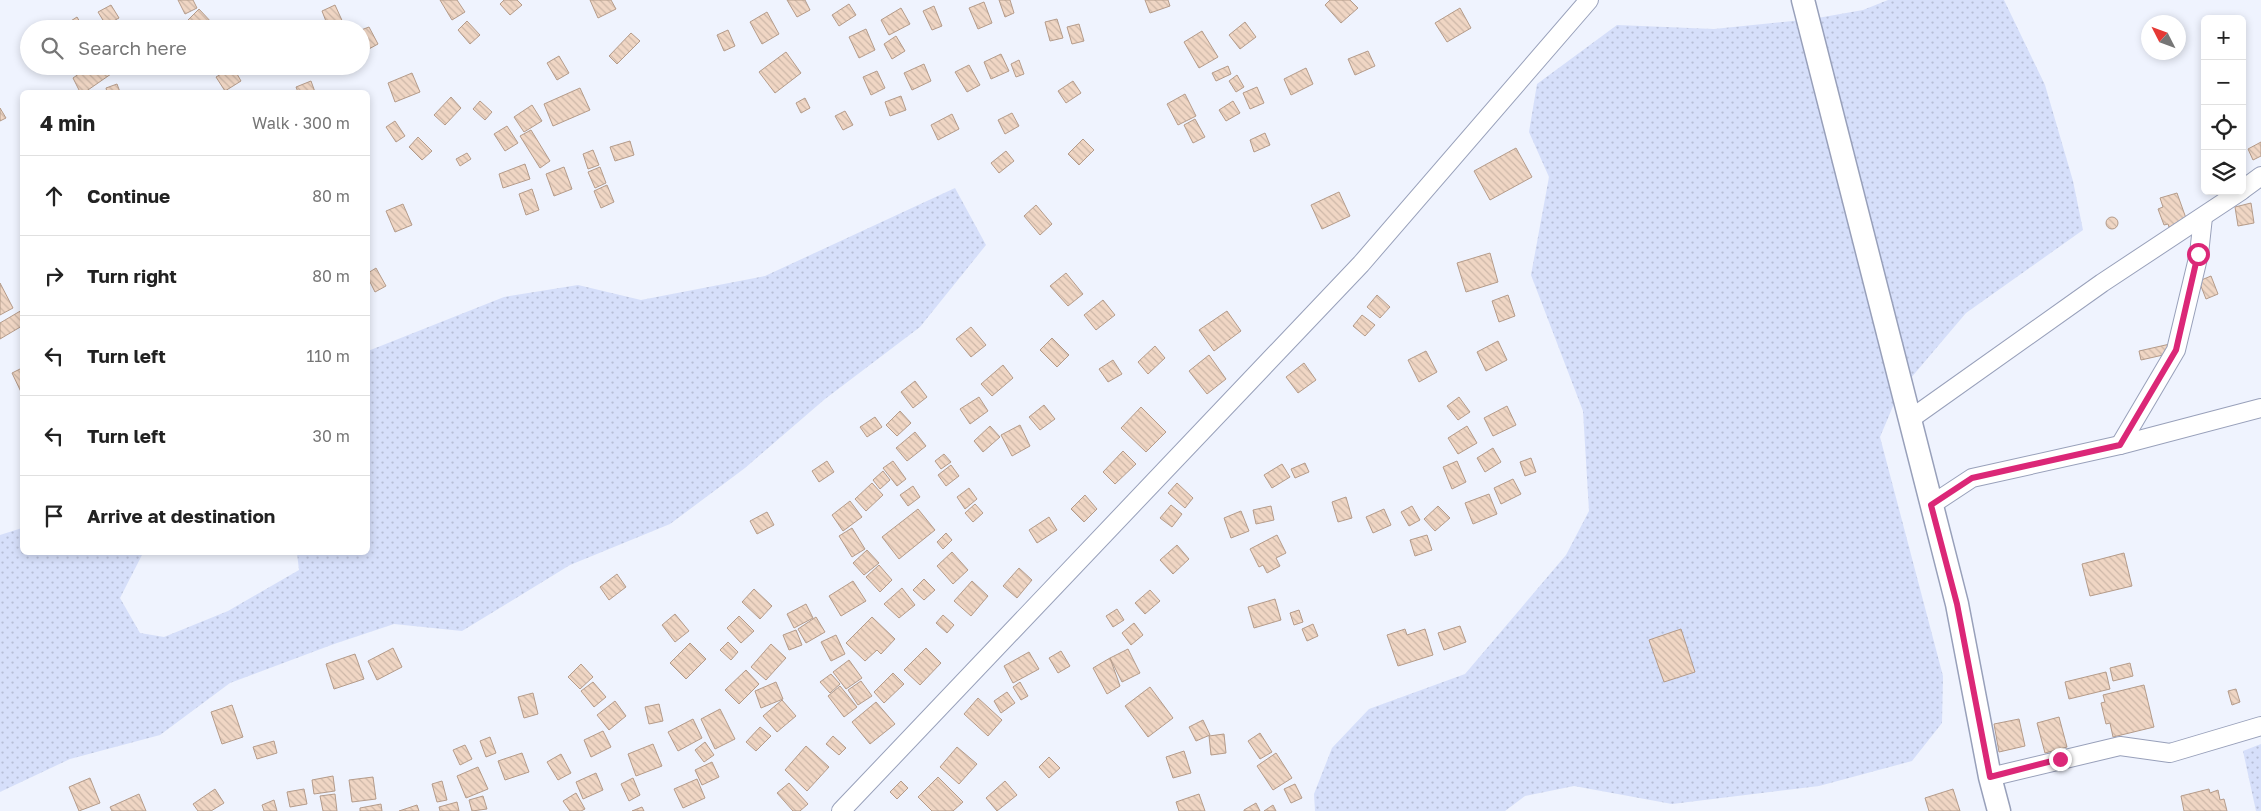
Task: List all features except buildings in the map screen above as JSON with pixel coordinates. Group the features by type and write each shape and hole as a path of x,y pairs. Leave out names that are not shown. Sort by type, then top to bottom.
{"main road":[{"path":"1803,0 1957,604 1990,777 1999,811"}],"street":[{"path":"840,811 1361,264 1589,0"},
{"path":"2246,187 2261,176"},
{"path":"1910,420 2102,283 2235,195"},
{"path":"2120,445 2176,350 2198,254 2203,216"},
{"path":"1931,505 1972,478 2120,445 2261,408"},
{"path":"1990,777 2120,746 2170,753 2261,726"}],"shaded area":[{"path":"1888,0 2004,0 2045,85 2073,181 2083,230 1966,313 1899,392 1880,437 1943,676 1942,723 1912,761 1819,786 1672,804 1574,786 1525,796 1505,811 1315,811 1314,794 1332,748 1369,709 1465,674 1566,555 1589,511 1583,411 1531,275 1549,177 1529,132 1537,84 1617,25 1714,29 1812,19 1863,10"},
{"path":"955,188 986,245 920,327 825,399 745,468 670,524 570,565 462,631 394,624 334,644 230,683 160,735 70,759 0,792 0,535 20,529 20,555 142,555 120,598 140,633 164,637 228,611 299,570 297,555 370,555 370,350 504,297 578,285 641,300 765,276"},
{"path":"2261,744 2261,811 2256,811 2243,751"}],"route":[{"path":"2060,759 1990,777 1957,604 1931,505 1972,478 2120,445 2176,350 2198,254"}]}
